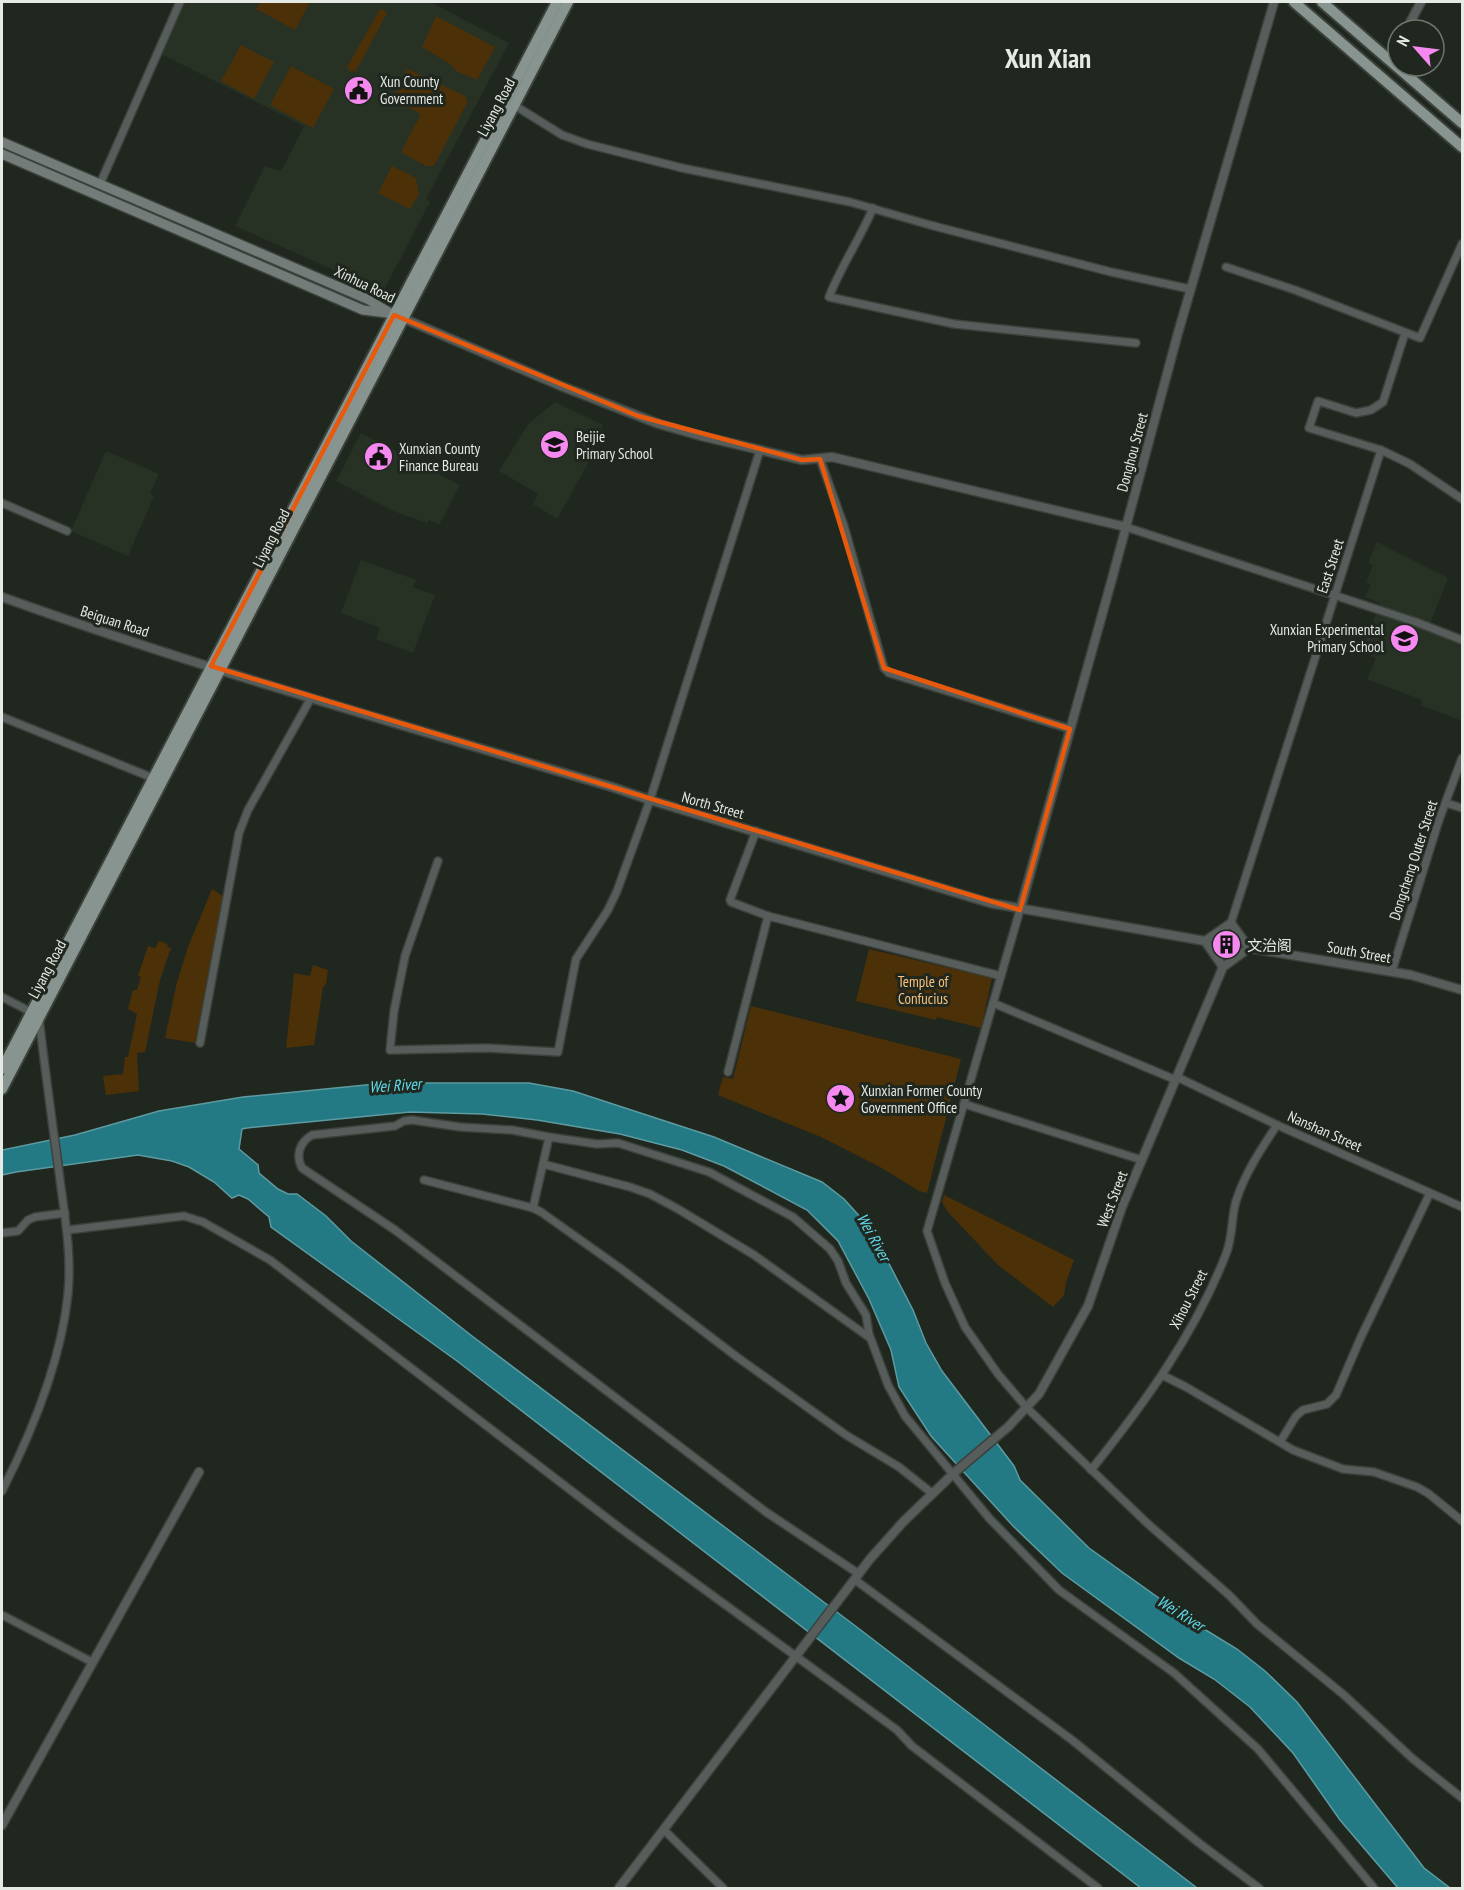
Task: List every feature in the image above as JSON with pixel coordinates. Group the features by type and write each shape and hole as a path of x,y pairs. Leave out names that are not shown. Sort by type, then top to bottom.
{"main road":[{"name":"Liyang Road","path":"2,1069 35,1015 398,316 557,2"},
{"name":"Liyang Road","path":"398,316 568,2"},
{"path":"1294,2 1462,147"},
{"path":"1322,2 1386,57"},
{"path":"1411,78 1462,123"},
{"name":"Xinhua Road","path":"2,142 368,299 398,316"},
{"name":"Xinhua Road","path":"2,154 363,309 398,316"},
{"name":"Liyang Road","path":"2,1089 35,1015 153,778 216,667"}],"street":[{"path":"100,184 180,2"},
{"name":"Donghou Street","path":"1020,910 1190,289 1274,2"},
{"path":"1412,18 1421,2"},
{"path":"514,105 572,139 682,168 873,208 1120,274 1190,289"},
{"path":"873,208 861,236 836,278 829,297 954,324 1136,343"},
{"path":"1226,267 1295,290 1420,338 1462,244"},
{"path":"398,316 561,386 638,416 701,436 802,460 832,457 1126,527 1416,622 1462,640"},
{"path":"1405,333 1383,402 1371,410 1356,413 1318,401 1309,428 1381,450 1410,464 1462,499"},
{"path":"438,861 405,956 394,1011 390,1050 486,1048 558,1052 576,959 608,910 617,891 650,800 760,450"},
{"name":"East Street","path":"1231,923 1381,450"},
{"path":"820,459 844,526 884,668 889,673 1070,729"},
{"path":"2,503 67,531"},
{"name":"Beiguan Road","path":"2,597 216,667"},
{"name":"North Street","path":"216,667 311,698 612,787 959,894 1020,910 1205,941"},
{"path":"200,1042 239,833 248,810 311,698"},
{"path":"2,717 153,778"},
{"name":"Dongcheng Outer Street","path":"1392,972 1462,758"},
{"path":"1446,803 1462,808"},
{"path":"756,831 730,900 736,905 768,916 1001,976"},
{"path":"1020,910 927,1231 929,1241 965,1327 998,1374 1027,1408 1091,1470 1229,1595 1257,1624 1344,1695 1413,1759 1462,1798"},
{"path":"728,1072 768,916"},
{"path":"1231,923 1249,948 1223,967 1205,941 1231,923"},
{"name":"South Street","path":"1249,948 1392,972 1462,990"},
{"name":"West Street","path":"619,1888 847,1590 903,1522 954,1473 1006,1428 1039,1394 1088,1306 1122,1207 1223,967"},
{"path":"2,997 35,1015 68,1230 68,1294 62,1331 43,1400 2,1491"},
{"name":"Nanshan Street","path":"993,1003 1177,1078 1462,1207"},
{"path":"964,1104 1142,1160"},
{"path":"1259,1888 1199,1843 1072,1740 858,1578 766,1512 395,1230 302,1167 299,1162 299,1150 305,1139 312,1135 395,1126 404,1121 512,1130 597,1144 618,1143 709,1172 793,1217 830,1249 838,1261 846,1283 866,1315 870,1338 888,1385 905,1416 989,1518 1059,1590 1174,1673 1258,1749 1374,1888"},
{"name":"Xihou Street","path":"1091,1470 1162,1375 1200,1309 1226,1254 1236,1202 1244,1181 1252,1163 1277,1125"},
{"path":"533,1208 549,1137"},
{"path":"543,1164 650,1194 754,1255 870,1338"},
{"path":"424,1180 533,1208 620,1268 837,1428 899,1467 933,1494"},
{"path":"1280,1442 1289,1426 1304,1410 1328,1404 1336,1395 1361,1336 1431,1193"},
{"path":"2,1233 18,1231 35,1216 65,1213"},
{"path":"68,1230 184,1216 203,1222 260,1254 620,1528 897,1730 912,1746 1098,1888"},
{"path":"1162,1375 1304,1455 1343,1469 1374,1472 1417,1487 1430,1494 1462,1521"},
{"path":"2,1824 199,1472"},
{"path":"2,1615 92,1662"},
{"path":"664,1830 723,1888"}],"highlighted area":[{"path":"394,315 638,416 802,460 820,459 884,668 1070,729 1020,910 211,666"}],"shaded area":[{"name":"Xun County Government","path":"183,2 430,2 509,43 426,199 430,202 385,288 365,284 235,226 265,166 281,171 304,126 161,54"},
{"name":"Beijie Primary School","path":"555,402 603,425 587,465 557,519 533,504 538,494 499,471 528,424"},
{"name":"Xunxian County Finance Bureau","path":"361,433 460,485 439,525 429,520 427,523 393,511 336,481"},
{"path":"106,451 159,474 150,494 154,496 128,556 71,531"},
{"name":"Xunxian Experimental Primary School","path":"1377,542 1448,578 1427,631 1462,644 1462,721 1421,705 1422,700 1367,679 1376,658 1361,652 1380,603 1365,597 1371,585 1366,582 1373,566 1368,563"},
{"path":"361,560 416,580 413,587 435,595 413,653 376,639 380,628 341,613"}],"green space":[{"path":"260,2 310,2 295,30 256,9"},
{"path":"380,9 386,11 386,15 356,71 350,72 347,67"},
{"path":"436,16 495,47 477,80 456,71 450,64 422,47"},
{"path":"241,45 274,62 254,99 221,81"},
{"path":"291,66 334,89 313,128 270,105"},
{"path":"408,69 465,96 468,101 434,166 426,166 403,153 403,148 421,114 400,102 396,95 402,77"},
{"path":"392,166 416,178 419,194 410,209 378,193"},
{"path":"212,889 223,896 195,1043 165,1038 177,982 188,947"},
{"path":"159,941 168,944 167,947 171,948 160,980 145,1052 137,1053 139,1091 106,1095 103,1076 123,1074 125,1057 128,1057 137,1014 128,1009 133,990 137,990 141,977 138,976 148,946 155,948"},
{"name":"Temple of Confucius","path":"869,949 992,978 981,1028 856,1001"},
{"path":"313,965 328,970 314,1045 286,1048 294,973 310,976"},
{"name":"Xunxian Former County Government Office","path":"751,1006 961,1059 927,1193 919,1191 880,1167 821,1137 718,1095 723,1077 733,1079"},
{"path":"944,1195 1074,1260 1064,1295 1053,1307 998,1265 947,1211 942,1202"}],"water":[{"name":"Wei River","path":"386,1083 529,1083 573,1091 714,1137 822,1182 844,1199 871,1229 942,1371 1014,1466 1020,1480 1089,1548 1191,1621 1237,1649 1265,1671 1297,1702 1424,1868 1450,1888 1398,1888 1340,1820 1293,1753 1250,1707 1214,1679 1179,1658 1062,1573 1013,1526 931,1436 899,1387 891,1350 869,1299 838,1241 807,1210 724,1166 682,1150 620,1134 537,1120 482,1114 410,1112 247,1128 242,1129 239,1149 258,1165 259,1173 278,1189 288,1194 297,1194 326,1216 351,1241 472,1336 1197,1888 1141,1888 457,1361 271,1227 269,1217 248,1199 239,1195 232,1198 214,1182 189,1167 172,1161 138,1155 2,1175 2,1150 75,1135 159,1111 243,1097"}],"place":[{"name":"Xun County Government","path":"359,90"},
{"name":"Beijie Primary School","path":"555,445"},
{"name":"Xunxian County Finance Bureau","path":"378,457"},
{"name":"Xunxian Experimental Primary School","path":"1405,638"},
{"name":"文治阁","path":"1226,945"},
{"name":"Xunxian Former County Government Office","path":"840,1099"}],"district":[{"name":"Xun Xian","path":"1048,58"}]}
